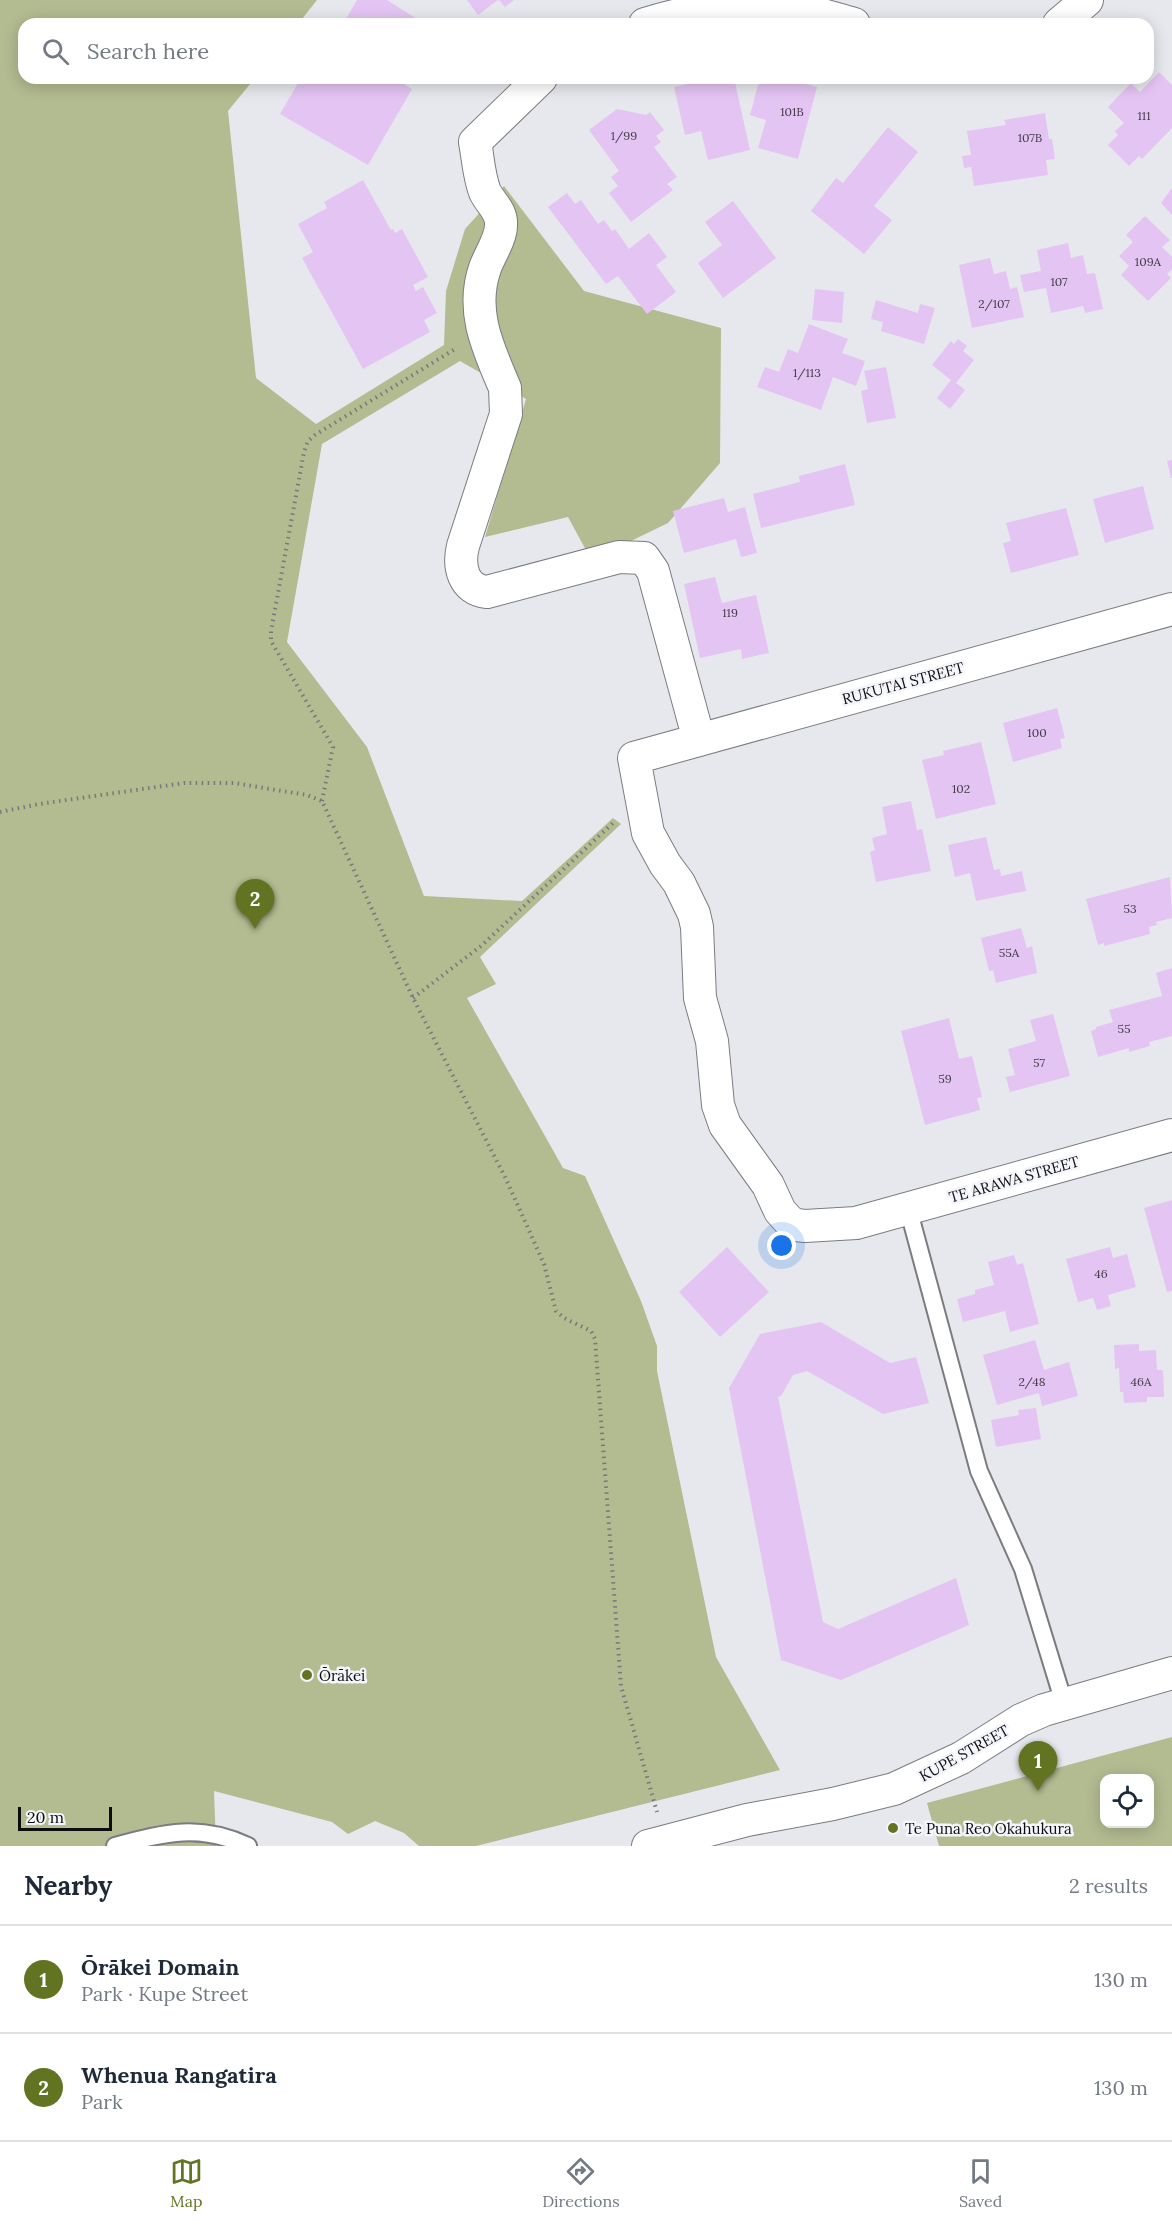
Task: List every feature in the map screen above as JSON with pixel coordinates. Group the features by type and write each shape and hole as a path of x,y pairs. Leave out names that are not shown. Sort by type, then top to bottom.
{"street":[{"path":"1066,18 1087,0"},
{"path":"668,18 692,12 745,5 789,8 830,18"},
{"path":"535,84 475,142 482,181 486,194 498,211 501,228 484,270 479,290 479,315 483,334 505,388 507,399 506,414 463,546 460,566 463,576 474,588 487,592 619,557 644,558 653,571 699,740"},
{"name":"RUKUTAI STREET","path":"634,759 1172,609"},
{"name":"TE ARAWA STREET","path":"634,759 648,833 665,864 679,883 694,914 699,946 700,998 712,1041 718,1105 725,1125 768,1185 780,1211 796,1226 856,1223 1172,1135"},
{"name":"KUPE STREET","path":"657,1844 747,1820 833,1804 894,1789 961,1758 1021,1720 1064,1703 1172,1673"}],"lane":[{"path":"908,1208 979,1471 1023,1569 1064,1703"},
{"path":"115,1846 163,1833 184,1831 222,1836 248,1846"}],"path":[{"path":"457,342 457,348 308,441 304,452 271,631 271,642 333,747 322,801 413,998 506,1179 544,1264 556,1311 559,1316 591,1331 594,1339 621,1686 657,1844"},
{"path":"0,812 39,804 184,783 234,783 307,795 322,801"},
{"path":"413,998 481,946 615,822"}],"green space":[{"path":"0,0 317,0 303,18 18,18 18,84 250,84 228,111 256,378 316,424 444,345 446,291 465,229 504,186 584,291 721,328 720,463 668,523 631,541 587,552 568,517 485,537 526,399 460,361 322,444 287,642 367,747 424,896 522,901 613,818 621,824 480,957 496,984 467,998 563,1168 585,1176 641,1301 657,1346 657,1371 716,1657 780,1770 476,1846 419,1846 404,1833 375,1821 348,1834 332,1822 214,1791 216,1846 0,1846"},
{"path":"1172,1737 1172,1846 939,1846 927,1803"}],"building":[{"path":"357,0 387,0 416,18 346,18"},
{"path":"467,0 498,0 478,15"},
{"path":"499,0 514,0 505,7"},
{"path":"1159,72 1172,85 1172,128 1142,159 1139,156 1129,166 1108,145 1118,135 1115,131 1124,123 1108,107 1130,84 1140,92 1148,84 1154,84 1154,77"},
{"path":"298,84 404,84 412,89 368,165 280,114"},
{"path":"687,84 735,84 750,150 708,160 701,131 685,135 674,87"},
{"path":"758,84 806,84 817,87 798,159 758,148 766,120 750,115"},
{"path":"617,109 646,115 650,112 664,130 656,136 661,142 654,147 677,177 667,184 673,190 631,222 609,193 618,186 611,177 619,171 589,130"},
{"path":"1045,113 1055,159 1046,160 1048,175 974,186 971,167 964,168 962,156 971,155 967,131 1006,125 1004,120"},
{"path":"888,127 918,152 874,206 892,220 864,254 811,211 836,178 843,183"},
{"path":"363,180 391,230 393,229 395,233 402,229 428,277 413,285 416,291 423,287 437,313 424,320 430,332 363,369 302,258 313,252 298,224 327,208 324,202"},
{"path":"1172,188 1172,215 1161,203"},
{"path":"567,193 575,204 581,200 598,224 604,220 612,231 615,229 629,249 649,233 667,257 656,265 676,292 647,314 618,276 606,284 548,207"},
{"path":"733,201 776,258 723,298 698,263 722,245 705,222"},
{"path":"1145,216 1170,240 1162,247 1172,257 1172,269 1167,274 1171,278 1148,301 1121,275 1129,266 1119,256 1133,242 1126,235"},
{"path":"1068,243 1071,258 1083,255 1087,274 1095,273 1103,309 1085,313 1083,306 1051,313 1046,288 1024,292 1020,275 1041,271 1037,250"},
{"path":"990,258 994,274 1006,271 1010,289 1017,287 1024,317 972,328 959,265"},
{"path":"815,289 844,292 842,323 812,320"},
{"path":"876,300 918,313 920,304 935,308 924,344 881,331 883,322 871,319"},
{"path":"809,324 848,339 842,353 865,361 856,386 833,377 821,410 757,387 765,367 779,372 788,349 798,353"},
{"path":"958,339 967,346 963,351 974,360 956,383 965,390 950,409 937,398 951,380 932,365 951,341 954,344"},
{"path":"886,367 896,418 867,423 861,391 868,389 864,371"},
{"path":"1172,460 1172,478 1171,478 1167,461"},
{"path":"845,464 855,505 761,528 753,494 800,482 799,476"},
{"path":"1143,486 1154,529 1105,543 1093,499"},
{"path":"724,498 728,512 745,507 757,553 741,557 736,539 684,553 673,511"},
{"path":"1066,508 1079,555 1011,573 1003,543 1011,541 1006,523"},
{"path":"715,577 722,603 756,595 769,653 742,659 741,649 700,658 684,584"},
{"path":"1057,708 1065,738 1060,739 1062,748 1013,762 1003,723"},
{"path":"981,742 996,804 936,819 922,760 944,755 943,751"},
{"path":"911,801 917,830 922,829 931,871 876,882 870,852 875,850 872,838 887,834 882,807"},
{"path":"986,837 994,870 1000,869 1001,876 1022,871 1026,891 976,901 970,873 955,877 948,845"},
{"path":"1170,877 1172,918 1156,922 1157,925 1149,927 1150,934 1104,946 1104,943 1098,945 1086,899"},
{"path":"1021,928 1027,948 1032,946 1037,973 996,983 993,970 989,971 981,938"},
{"path":"1172,968 1172,1036 1149,1042 1150,1046 1129,1052 1129,1048 1098,1057 1091,1031 1096,1027 1113,1022 1109,1010 1162,996 1156,973"},
{"path":"1053,1014 1070,1076 1010,1092 1006,1077 1015,1075 1008,1049 1036,1041 1030,1020"},
{"path":"949,1018 959,1059 972,1056 982,1097 977,1098 980,1110 925,1125 901,1031"},
{"path":"1172,1200 1172,1291 1167,1292 1144,1208"},
{"path":"727,1247 769,1292 720,1337 679,1292"},
{"path":"1110,1247 1113,1258 1127,1254 1136,1287 1108,1295 1111,1306 1097,1310 1093,1298 1078,1302 1066,1259"},
{"path":"1014,1255 1017,1265 1023,1263 1039,1324 1010,1332 1005,1311 963,1322 957,1299 975,1294 975,1290 994,1285 988,1262"},
{"path":"821,1322 890,1363 916,1357 929,1403 883,1414 807,1371 793,1375 781,1396 778,1397 823,1622 838,1629 956,1578 969,1625 841,1680 781,1660 729,1388 760,1334"},
{"path":"1035,1340 1044,1370 1069,1362 1078,1396 1042,1406 1039,1393 997,1405 983,1355"},
{"path":"1139,1344 1139,1351 1156,1350 1157,1370 1163,1370 1164,1397 1147,1397 1147,1402 1124,1403 1123,1392 1120,1392 1119,1368 1115,1369 1114,1345"},
{"path":"1036,1408 1041,1439 996,1447 991,1420 1019,1415 1018,1410"}],"place":[{"name":"Whenua Rangatira","path":"255,929"},
{"name":"Ōrākei","path":"307,1675"},
{"name":"Ōrākei Domain","path":"1038,1791"},
{"name":"Te Puna Reo Okahukura","path":"893,1828"}]}
